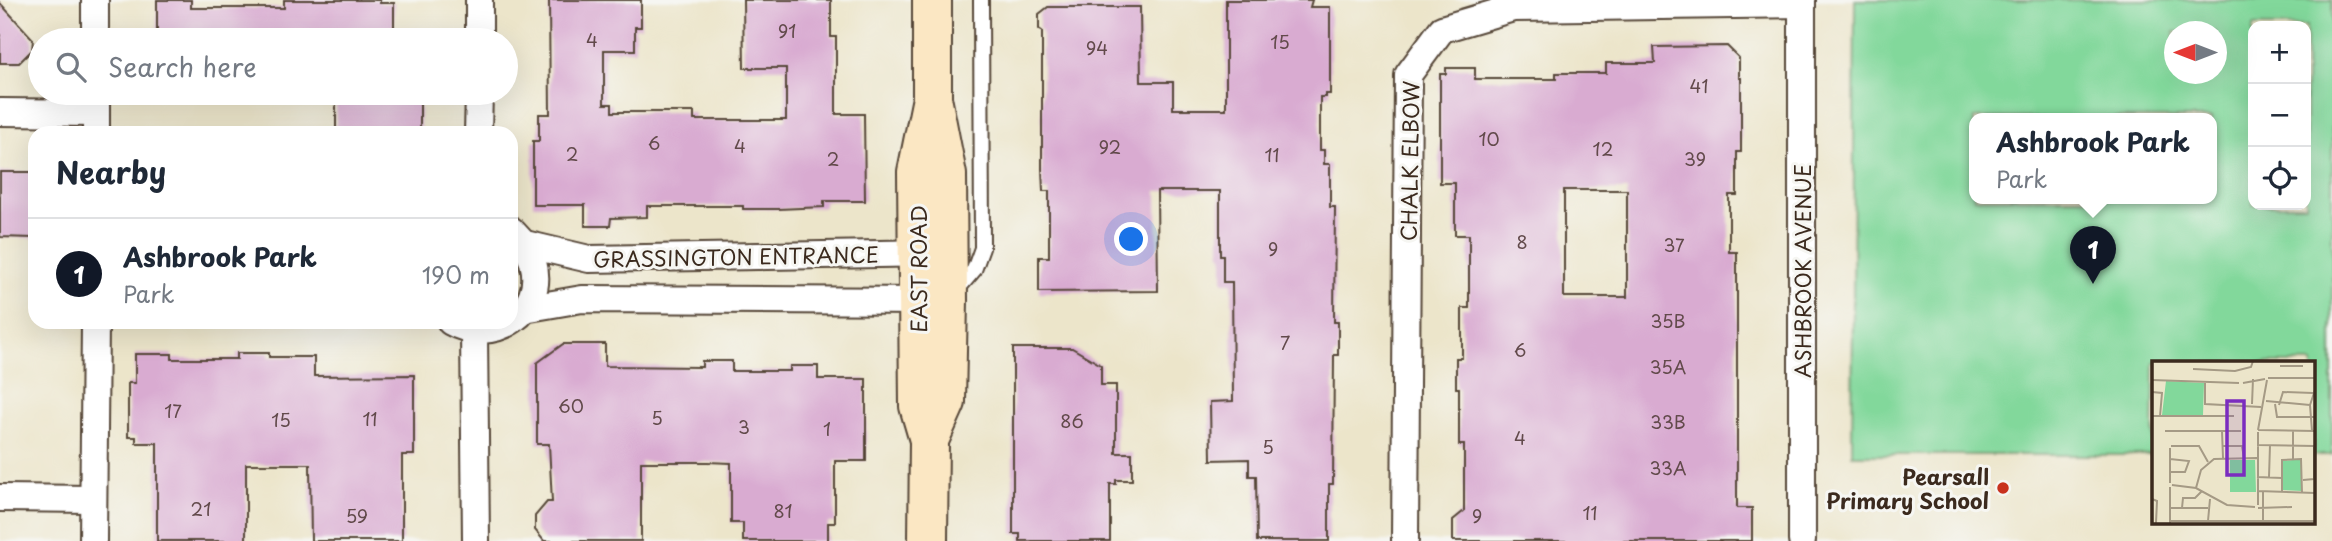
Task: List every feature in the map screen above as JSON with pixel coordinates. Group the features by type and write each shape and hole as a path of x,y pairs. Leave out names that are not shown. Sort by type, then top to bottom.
{"street":[{"path":"95,0 95,28"},
{"path":"479,0 479,28"},
{"name":"EAST ROAD","path":"928,541 929,440 919,405 933,301 933,253 918,172 932,98 932,0"},
{"name":"CHALK ELBOW","path":"1405,541 1408,75 1442,29 1513,8 1802,2"},
{"name":"ASHBROOK AVENUE","path":"1802,2 1802,541"},
{"path":"478,105 478,126"},
{"path":"0,112 96,113"},
{"path":"518,237 533,262 535,281 533,292 518,315"},
{"name":"GRASSINGTON ENTRANCE","path":"518,237 589,259 933,253"},
{"name":"GRASSINGTON ENTRANCE","path":"524,309 582,299 933,301"},
{"path":"93,541 95,329"},
{"path":"462,329 476,541"},
{"path":"0,498 93,499"}],"lane":[{"name":"EAST ROAD","path":"933,301 974,271 982,248 981,0"}],"green space":[{"path":"1855,0 2332,0 2332,455 2314,455 2314,361 2152,361 2152,455 1852,455"}],"building":[{"path":"157,0 191,0 191,8 284,8 284,0 380,0 380,3 394,3 394,28 157,28"},
{"path":"549,0 641,0 641,27 635,27 635,50 604,50 604,104 612,104 612,112 694,112 694,120 786,120 786,68 744,68 743,0 831,0 831,37 836,37 836,114 864,114 865,201 824,201 824,207 778,209 743,209 743,206 647,206 647,217 611,218 610,226 585,226 585,205 533,205 533,141 539,141 539,114 550,114"},
{"path":"1226,0 1312,0 1310,7 1330,7 1330,94 1320,97 1320,150 1324,150 1324,164 1330,164 1330,207 1335,207 1334,322 1338,322 1338,355 1334,355 1333,484 1329,484 1329,541 1257,541 1256,476 1249,476 1249,459 1211,460 1210,402 1233,401 1232,282 1223,282 1223,255 1220,255 1220,191 1157,191 1158,291 1039,292 1039,257 1049,257 1049,191 1043,191 1042,31 1039,29 1039,14 1048,7 1140,7 1141,82 1173,82 1173,109 1226,109"},
{"path":"0,3 28,34 28,54 19,63 0,63"},
{"path":"1727,46 1739,58 1741,152 1737,152 1737,195 1729,195 1729,252 1737,252 1737,508 1752,508 1752,541 1453,541 1453,520 1464,511 1464,445 1459,445 1456,358 1462,358 1462,308 1469,308 1469,235 1455,235 1455,183 1440,183 1440,74 1446,74 1446,68 1475,68 1475,79 1556,79 1556,73 1606,73 1606,63 1655,63 1654,47","holes":["1564,190 1627,190 1627,297 1564,297"]},
{"path":"336,105 420,105 420,126 336,126"},
{"path":"0,172 28,172 28,238 0,237"},
{"path":"563,344 605,344 605,366 702,367 702,361 732,361 732,371 790,371 790,366 818,366 818,379 866,379 866,461 835,461 835,523 828,523 828,541 743,541 743,523 731,523 731,463 641,462 641,541 544,541 535,530 535,516 547,502 552,502 549,444 537,444 537,363"},
{"path":"1013,348 1072,348 1101,365 1101,385 1116,385 1116,453 1132,453 1132,480 1116,480 1116,484 1110,484 1110,541 1020,541 1020,534 1013,534"},
{"path":"237,353 269,353 269,357 314,357 314,376 414,375 414,455 402,455 402,541 311,541 310,464 246,464 246,541 157,541 157,443 136,443 136,437 128,437 128,383 135,383 135,354 172,354 172,359 237,359"}],"place":[{"name":"Ashbrook Park","path":"2093,284"},
{"name":"Pearsall Primary School","path":"2003,488"}]}
